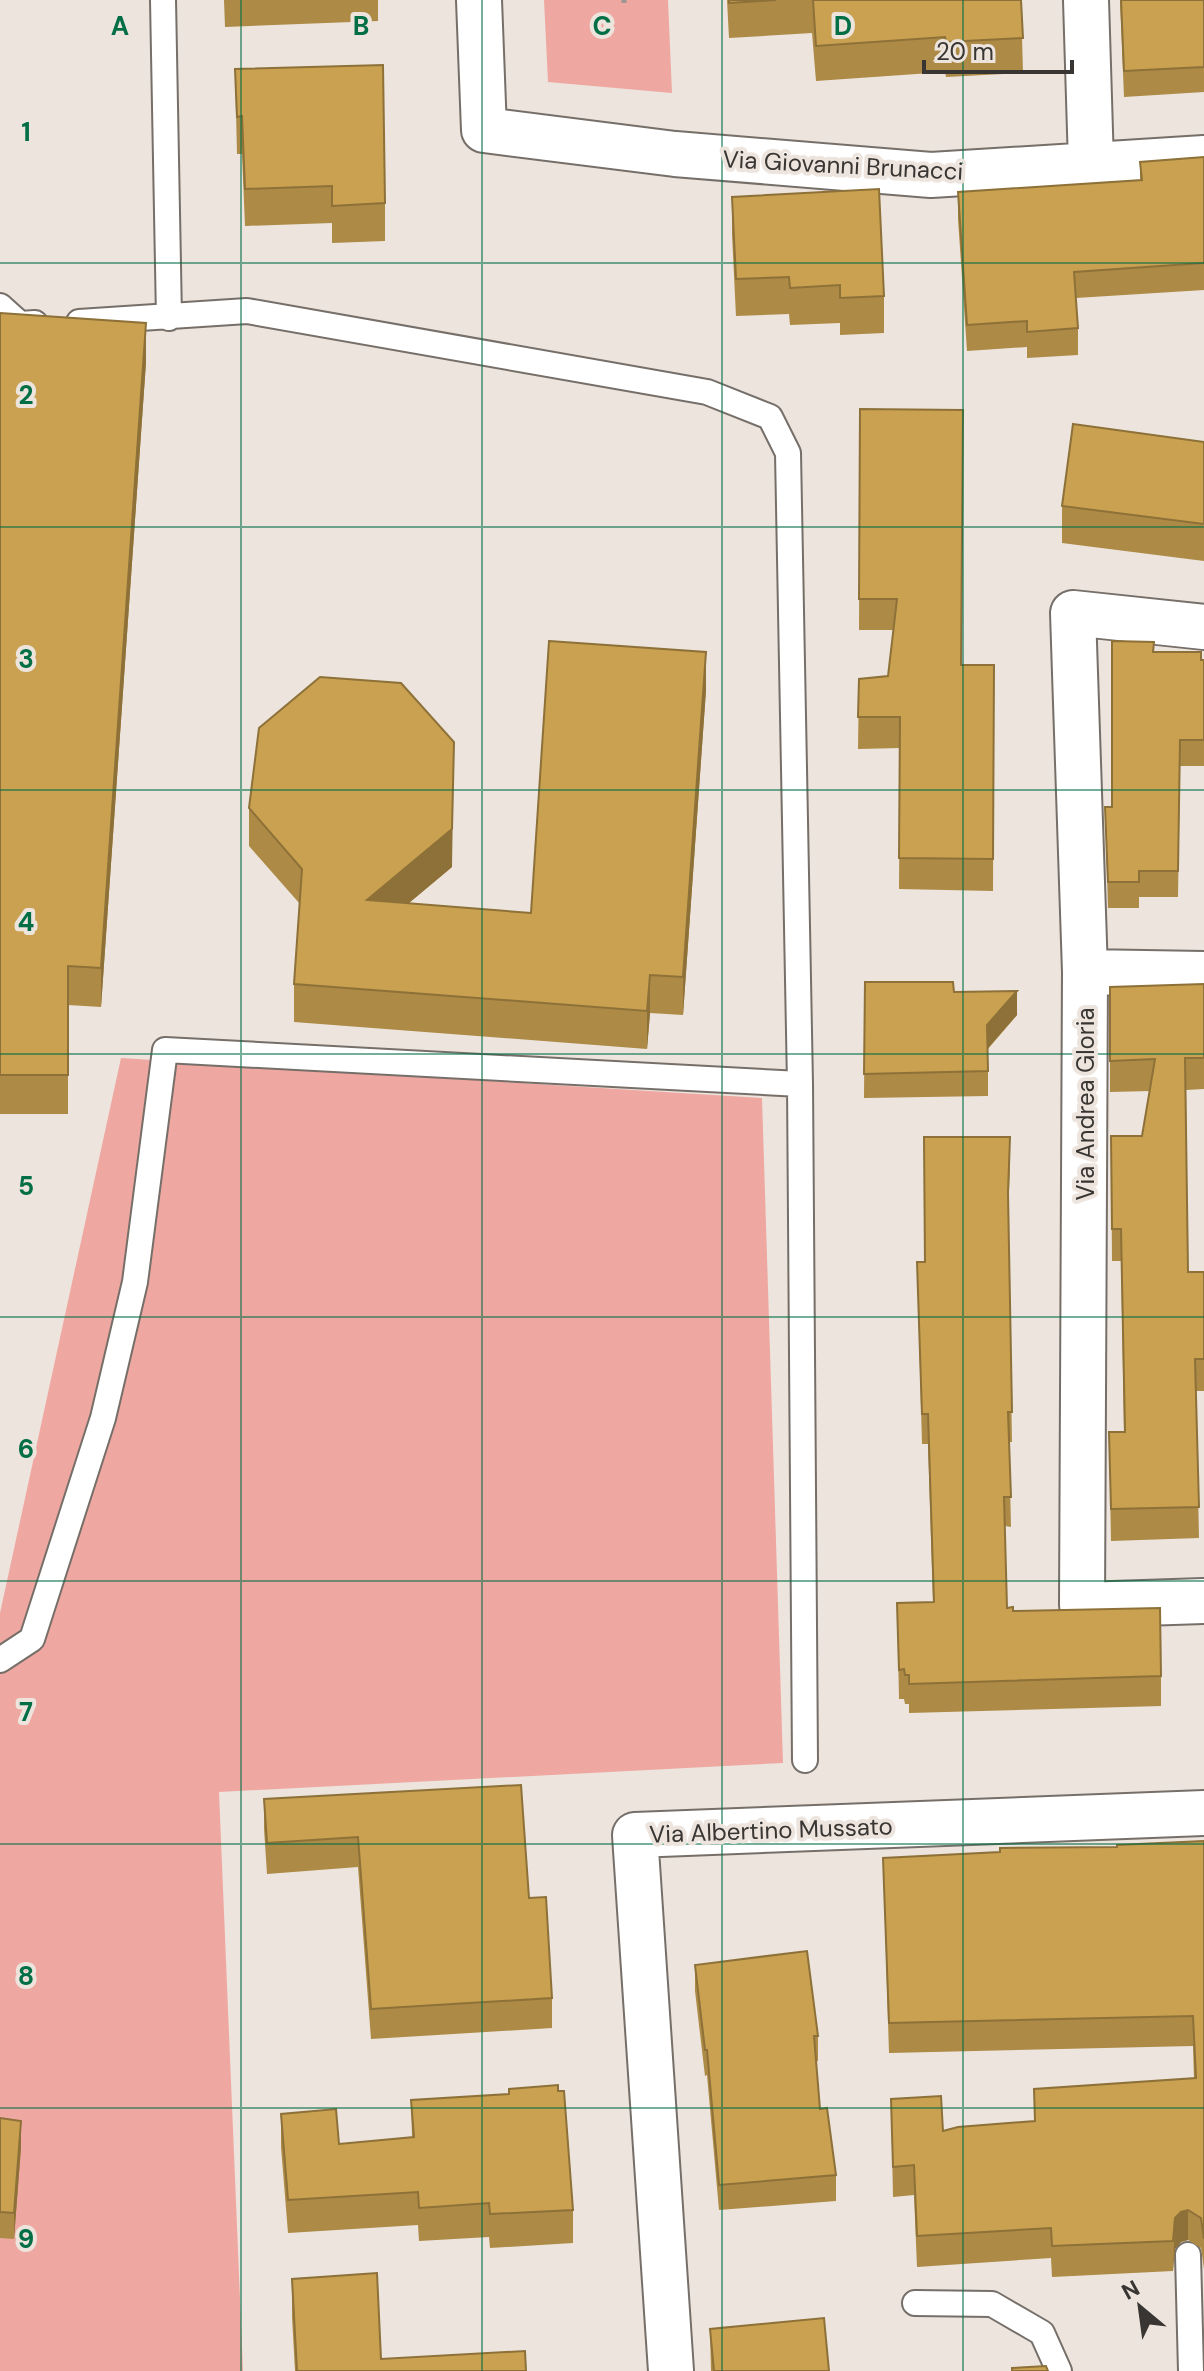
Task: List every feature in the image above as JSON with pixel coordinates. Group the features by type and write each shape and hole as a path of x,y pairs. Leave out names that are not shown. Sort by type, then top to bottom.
{"street":[{"name":"Via Giovanni Brunacci","path":"479,0 484,130 675,154 931,175 1204,158"},
{"path":"1086,0 1091,164"},
{"name":"Via Andrea Gloria","path":"1204,627 1073,613 1085,972 1082,1605 1204,1601"},
{"path":"1085,972 1204,974"},
{"name":"Via Albertino Mussato","path":"671,2371 635,1835 1204,1813"}],"lane":[{"path":"163,0 169,318"},
{"path":"0,306 20,324 169,318 247,311 707,392 770,417 788,453 800,1084 805,1760"},
{"path":"0,1660 32,1639 103,1418 135,1282 165,1050 800,1084"},
{"path":"1188,2255 1191,2371"},
{"path":"915,2303 992,2304 1042,2333 1059,2371"}],"shaded area":[{"path":"544,0 668,0 672,93 548,82"},
{"path":"121,1058 762,1098 783,1763 219,1792 243,2371 0,2371 0,1613"}],"building":[{"path":"729,0 776,0 729,3"},
{"path":"813,0 1021,0 1023,38 946,42 945,37 816,46"},
{"path":"1121,0 1204,0 1204,67 1124,71"},
{"path":"383,65 385,203 332,206 332,186 245,189 242,116 237,117 235,69"},
{"path":"1204,157 1204,263 1074,272 1078,328 1027,332 1027,321 967,325 958,192 1142,180 1140,162"},
{"path":"879,189 884,296 840,298 840,285 790,288 789,277 736,279 732,197"},
{"path":"0,313 146,323 101,968 68,966 68,1075 0,1075"},
{"path":"860,409 963,410 961,665 994,665 993,859 899,858 900,717 858,717 859,679 888,676 897,599 859,599"},
{"path":"1073,424 1204,442 1204,524 1062,506"},
{"path":"549,641 706,652 683,977 650,975 647,1011 294,984 302,869 249,808 259,728 320,677 401,683 454,742 452,829 367,900 531,913"},
{"path":"1112,641 1154,642 1153,652 1201,652 1201,660 1204,660 1204,740 1180,740 1178,871 1139,871 1139,882 1108,882 1105,807 1112,807"},
{"path":"865,982 953,982 954,992 1017,991 987,1025 988,1071 864,1074"},
{"path":"1204,984 1204,1058 1185,1058 1188,1272 1204,1272 1204,1359 1195,1359 1199,1507 1111,1509 1109,1432 1125,1432 1121,1229 1112,1229 1111,1136 1142,1136 1155,1059 1110,1061 1110,987"},
{"path":"924,1137 1010,1137 1008,1193 1012,1412 1008,1412 1011,1497 1004,1497 1007,1608 1013,1607 1013,1611 1160,1608 1161,1676 909,1684 909,1675 905,1675 904,1669 899,1670 897,1603 934,1602 928,1414 922,1414 917,1262 925,1262"},
{"path":"521,1785 529,1898 546,1897 552,1998 371,2009 358,1837 267,1843 264,1799"},
{"path":"1204,1841 1204,2239 1201,2218 1188,2210 1175,2218 1173,2241 1052,2246 1051,2228 917,2236 914,2165 893,2167 891,2099 941,2096 943,2131 1035,2121 1034,2089 1196,2078 1193,2016 889,2023 883,1858 1000,1852 1000,1848 1117,1847"},
{"path":"807,1951 818,2036 814,2036 820,2109 827,2108 836,2175 719,2185 707,2050 695,1965"},
{"path":"558,2085 558,2091 564,2091 573,2210 490,2214 489,2203 419,2208 418,2192 288,2200 281,2114 336,2109 339,2144 414,2137 411,2100 509,2094 509,2089"},
{"path":"0,2118 21,2121 14,2213 0,2212"},
{"path":"377,2273 381,2359 525,2351 526,2371 297,2371 292,2279"},
{"path":"824,2318 829,2371 714,2371 710,2329"},
{"path":"1046,2366 1048,2371 1012,2371 1012,2368"}]}
